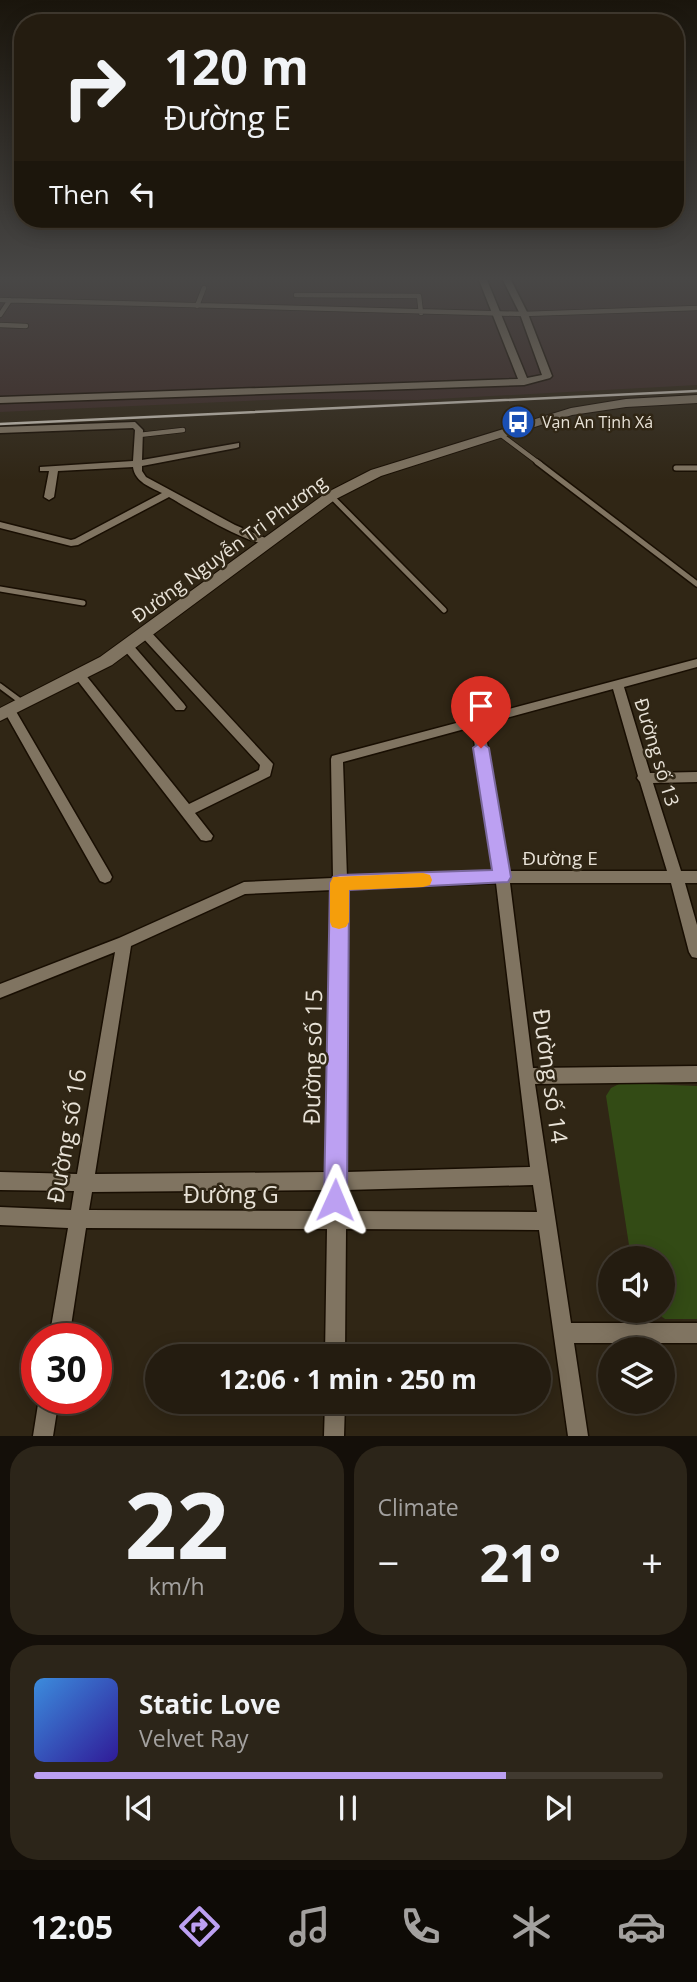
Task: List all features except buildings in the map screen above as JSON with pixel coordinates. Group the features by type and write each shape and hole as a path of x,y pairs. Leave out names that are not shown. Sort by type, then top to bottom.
{"main road":[{"name":"Đường Nguyễn Tri Phương","path":"12,710 80,676 128,647 331,496 387,468 559,415 612,405 697,399"}],"street":[{"path":"511,347 524,382"},
{"path":"0,400 524,382 547,376 536,347"},
{"path":"0,430 128,424 138,427 138,475 231,527 266,542"},
{"path":"43,469 136,464 236,445"},
{"path":"49,497 54,468"},
{"path":"0,525 71,543 78,542 168,494"},
{"path":"146,634 267,764 265,773 187,811"},
{"path":"128,647 180,707"},
{"path":"477,722 697,663"},
{"path":"80,676 206,836"},
{"name":"Đường số 13","path":"617,684 643,778 678,877 697,952"},
{"path":"12,710 105,877"},
{"name":"Đường số 15","path":"335,1344 340,883 337,759 477,722"},
{"name":"Đường số 14","path":"477,722 502,877 526,1076 578,1436"},
{"path":"643,778 697,777"},
{"name":"Đường E","path":"0,991 124,942 244,888 502,877 697,877"},
{"name":"Đường số 16","path":"62,1323 124,942"},
{"path":"526,1076 697,1073"},
{"name":"Đường G","path":"0,1181 336,1182 541,1176"},
{"name":"Đường G","path":"0,1216 78,1219 547,1221"},
{"path":"564,1334 697,1333"},
{"path":"43,1436 46,1414"},
{"path":"334,1436 335,1414"}],"lane":[{"path":"139,435 183,430"},
{"path":"498,433 697,584"},
{"path":"676,468 697,468"},
{"path":"331,496 444,610"},
{"path":"0,589 83,603"},
{"path":"0,686 12,710"}],"shaded area":[{"path":"0,347 697,347 697,385 417,400 290,399 0,412"}],"green space":[{"path":"621,1083 697,1086 697,1319 675,1319 675,1246 629,1246 606,1096 611,1088"}],"railway":[{"path":"0,424 697,391"}],"slow traffic":[{"path":"339,922 340,883 423,880"}],"place":[{"name":"Vạn An Tịnh Xá","path":"518,422"}],"route":[{"path":"335,1200 340,883 502,877 481,748"}]}
